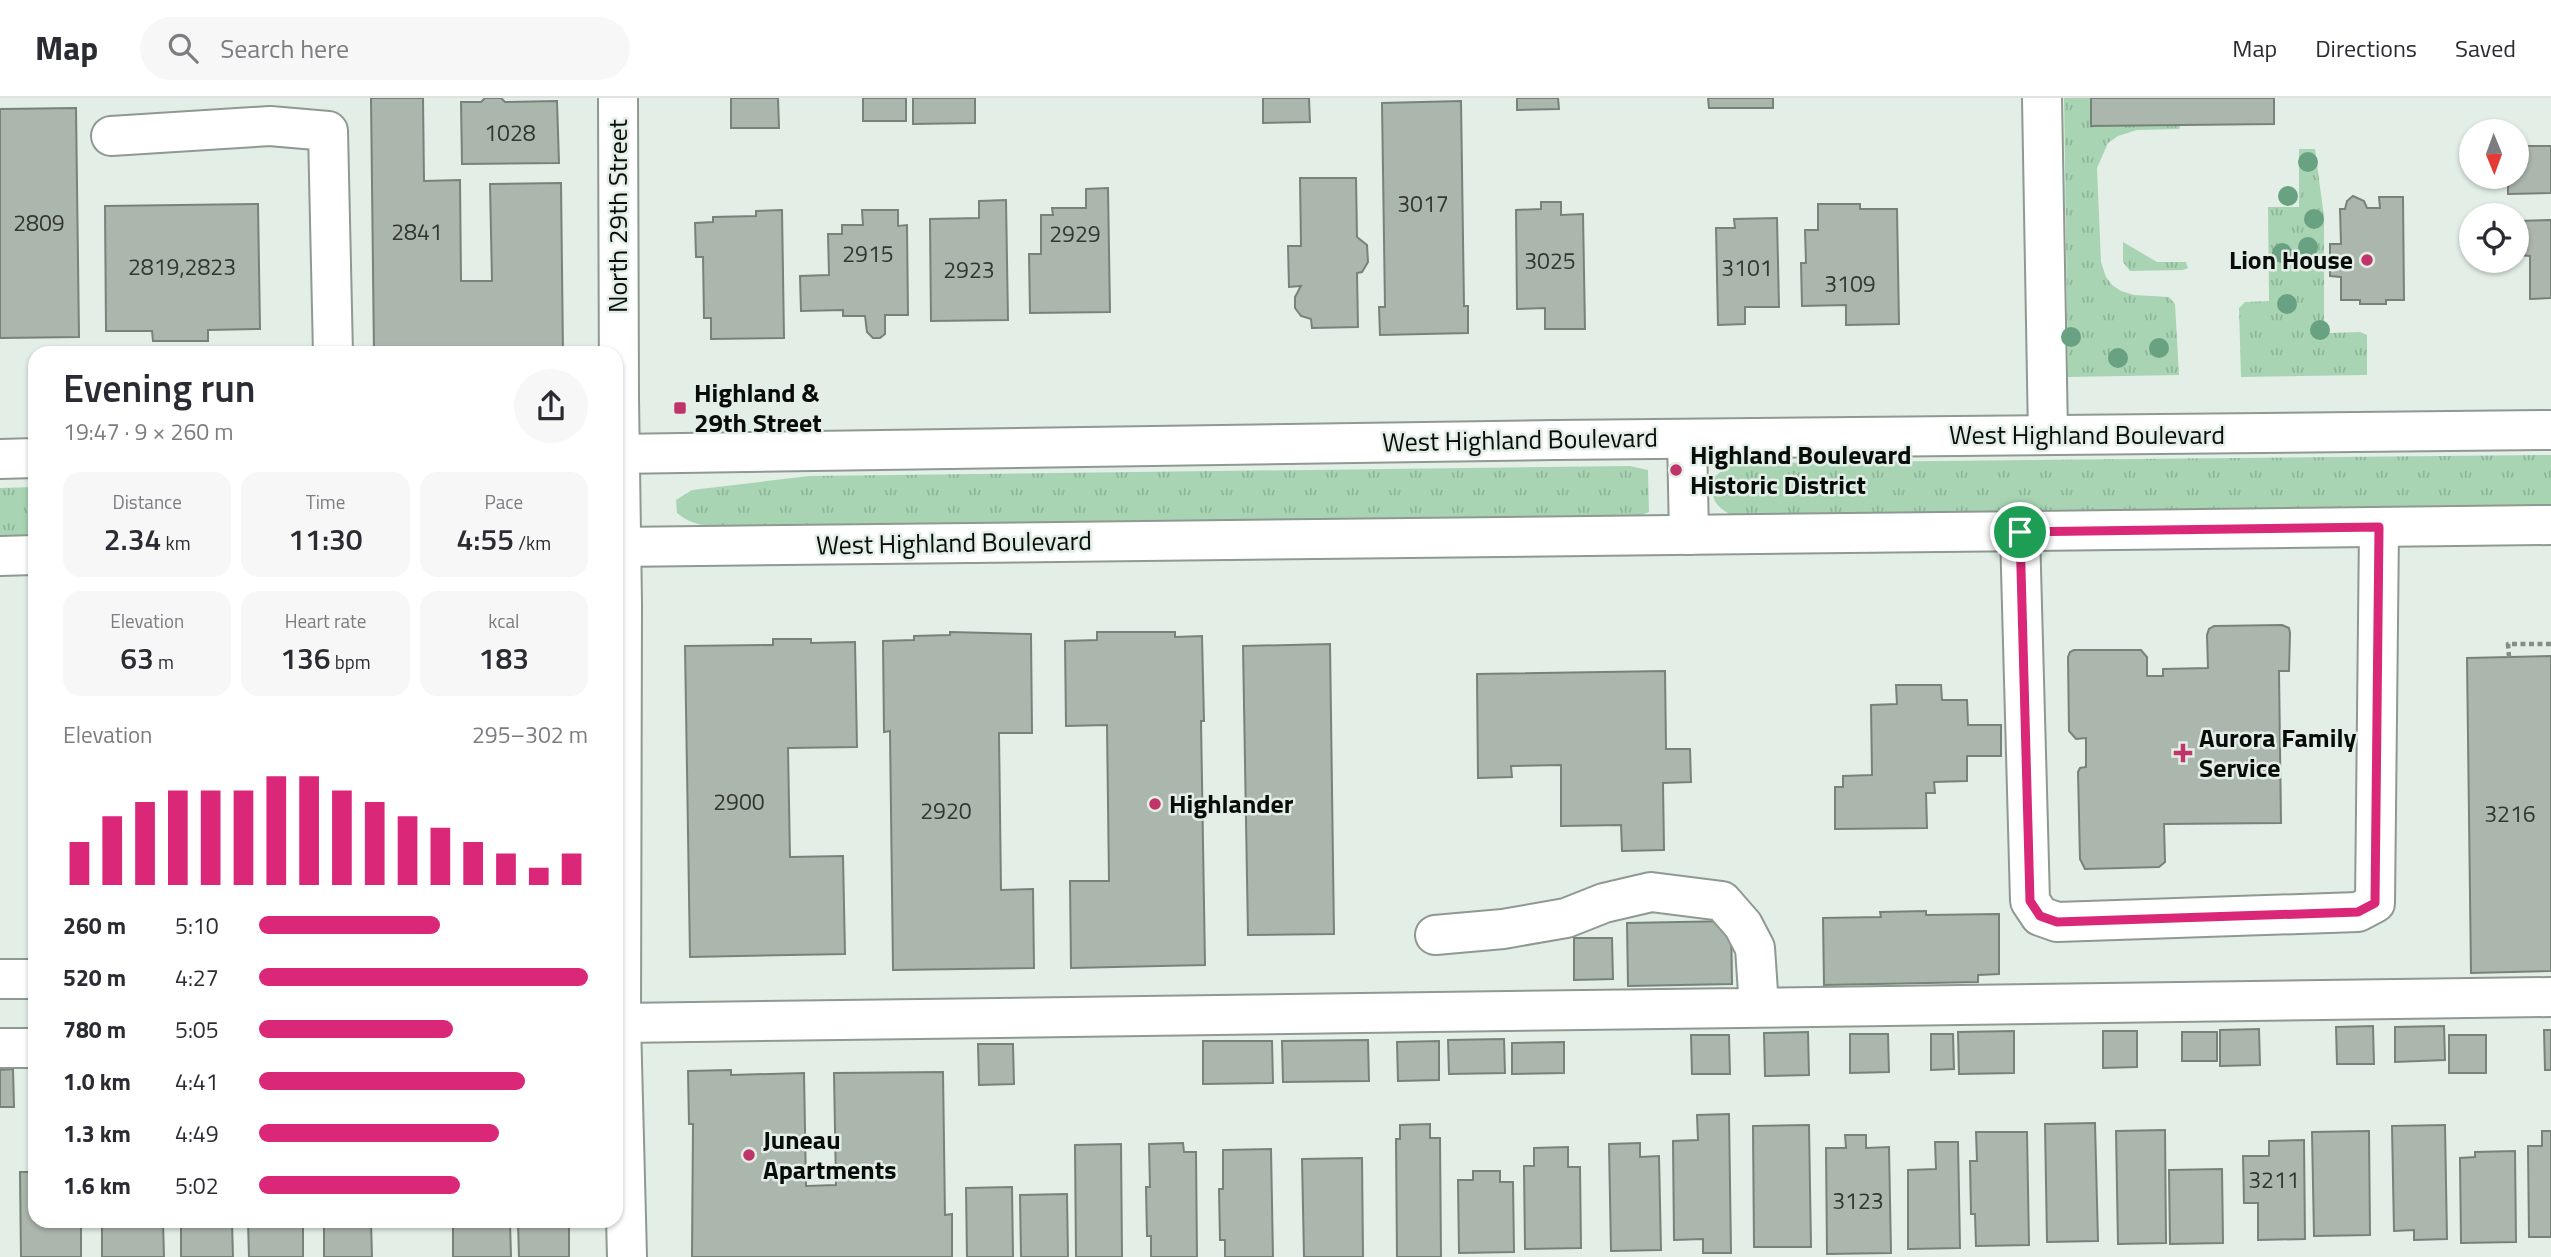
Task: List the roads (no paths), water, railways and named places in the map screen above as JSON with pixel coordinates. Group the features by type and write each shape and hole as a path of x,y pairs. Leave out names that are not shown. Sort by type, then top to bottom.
{"main road":[{"name":"North 29th Street","path":"618,98 618,346"},
{"path":"2042,98 2048,435"},
{"path":"111,136 270,126 328,131 333,346"},
{"name":"West Highland Boulevard","path":"623,454 2551,430"},
{"path":"1687,439 1689,535"},
{"path":"0,459 28,458"},
{"name":"West Highland Boulevard","path":"623,547 2551,526"},
{"path":"2020,532 2030,901 2040,916 2057,922 2358,912 2375,903 2379,527"},
{"path":"0,556 28,555"},
{"path":"1435,935 1503,929 1566,919 1604,903 1651,892 1721,901 1743,925 1755,948 1759,1007"},
{"path":"0,979 28,979"},
{"path":"623,1038 1759,1007 2551,997"},
{"path":"0,1048 28,1048"},
{"name":"North 29th Street","path":"623,1132 627,1257"}],"place":[{"name":"Lion House","path":"2367,260"},
{"name":"Highland & 29th Street","path":"680,408"},
{"name":"Highland Boulevard Historic District","path":"1676,470"},
{"name":"Aurora Family Service","path":"2183,753"},
{"name":"Highlander","path":"1155,804"},
{"name":"Juneau Apartments","path":"749,1155"}]}
